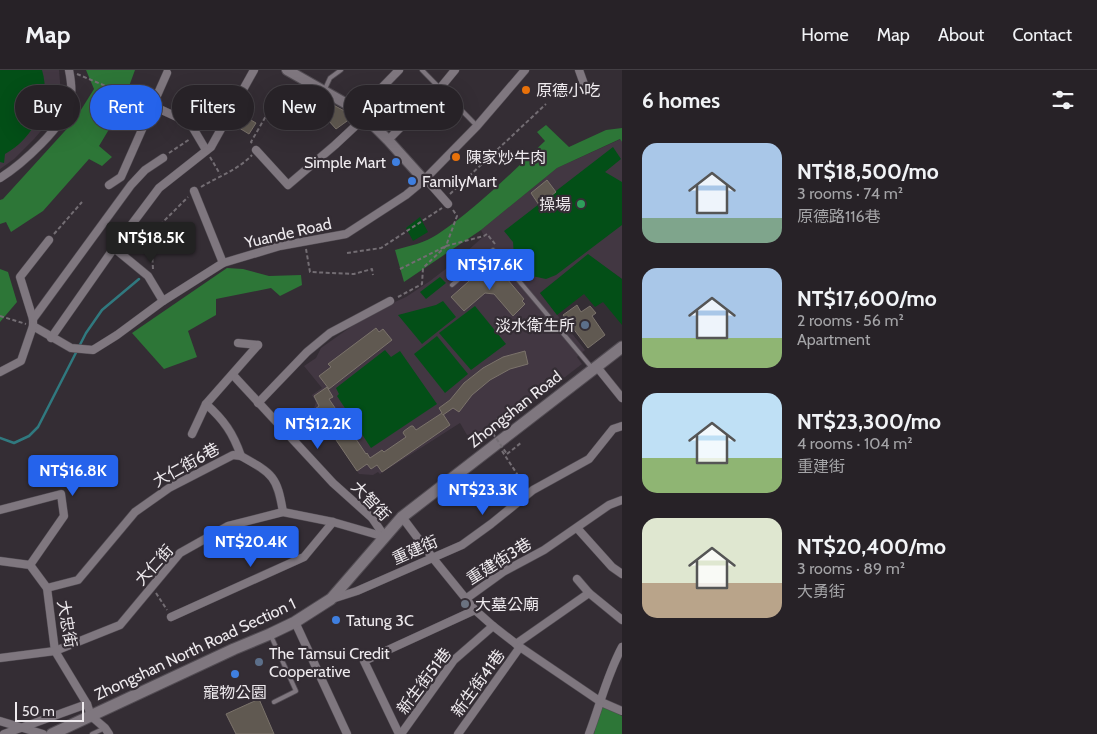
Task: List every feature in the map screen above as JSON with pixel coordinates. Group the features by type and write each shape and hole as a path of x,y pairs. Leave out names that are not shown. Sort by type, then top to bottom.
{"main road":[{"name":"Zhongshan Road","path":"385,537 402,517 622,347"},
{"name":"Zhongshan North Road Section 1","path":"57,733 295,622 331,599 385,537"}],"street":[{"path":"0,178 13,170 57,127 70,102 71,70"},
{"path":"51,338 159,188 210,147 254,70"},
{"path":"287,70 315,85"},
{"path":"386,85 399,70"},
{"path":"443,85 455,70"},
{"name":"Yuande Road","path":"33,323 51,338 71,348 93,350 163,301 223,263 280,246 346,234 406,195 424,179 477,126 525,70"},
{"path":"579,70 584,84"},
{"path":"162,85 167,73"},
{"path":"162,110 190,123 206,150"},
{"path":"109,185 121,177 142,130"},
{"path":"256,150 288,185 335,145 348,130"},
{"path":"378,130 447,202"},
{"path":"388,140 398,130"},
{"path":"0,372 21,361 33,323 131,185 144,170 163,158"},
{"path":"121,177 131,185"},
{"path":"194,191 223,263"},
{"path":"33,323 20,277 49,240"},
{"path":"114,248 148,276 163,301"},
{"path":"258,403 308,352 330,333 390,301"},
{"path":"206,404 258,345 238,343"},
{"path":"595,368 622,398"},
{"name":"大智街","path":"233,375 333,483 372,518 385,537"},
{"name":"大仁街6巷","path":"48,588 78,580 102,554 135,512 169,488 233,455 242,456 234,437 220,417 206,404 192,434"},
{"name":"重建街","path":"331,599 357,591 462,545 533,490 589,459 613,429 622,426"},
{"path":"242,456 266,470 275,479 280,491 283,512"},
{"path":"0,510 61,494 64,516 30,565 0,561"},
{"name":"重建街3巷","path":"467,598 503,572 544,550 609,506 622,500"},
{"name":"大仁街","path":"0,658 55,651 120,625 180,553 228,526 283,512 334,522 385,537"},
{"path":"402,517 475,610 493,626 518,646 601,702 622,710"},
{"path":"171,617 304,557 334,522"},
{"path":"577,528 612,567 622,574"},
{"name":"大忠街","path":"30,565 48,588 55,651 87,704 91,716"},
{"path":"577,579 589,593 622,620"},
{"name":"新生街41巷","path":"458,734 518,646 589,593"},
{"path":"400,734 364,661 475,610"},
{"path":"295,622 347,734"},
{"name":"新生街51巷","path":"400,734 454,660 493,626"},
{"path":"589,734 606,682 622,647"},
{"path":"4,734 87,704"},
{"path":"91,716 107,731"},
{"path":"0,721 43,734"}],"lane":[{"path":"325,85 330,78 341,70"},
{"path":"422,70 438,85"},
{"path":"463,111 477,126"},
{"path":"452,285 493,250 595,368"},
{"path":"270,634 296,691 274,702"},
{"path":"92,734 107,731"}],"path":[{"path":"71,70 104,85"},
{"path":"347,253 381,248 447,202 546,104"},
{"path":"148,276 153,269 152,253 145,240 194,191 220,175 235,170 256,150 251,142 264,118"},
{"path":"163,158 196,134"},
{"path":"206,150 220,175"},
{"path":"49,240 82,202"},
{"path":"390,301 422,284 423,268 446,246 457,216 447,202"},
{"path":"400,269 446,246 487,234 498,247 493,250"},
{"path":"304,241 310,272 354,274 372,270 373,275"},
{"path":"0,316 33,323"},
{"path":"510,410 489,428 507,454 522,442"},
{"path":"497,444 519,477 533,490"},
{"path":"151,587 171,617"}],"shaded area":[{"path":"0,70 59,70 60,85 15,85 15,130 42,130 14,159 0,169"},
{"path":"621,139 622,279 588,255 540,293 585,350 577,357 582,364 486,438 478,432 467,435 460,423 380,474 378,472 373,475 359,474 314,408 316,402 312,395 322,388 304,366 316,358 321,348 352,326 377,310 406,297 456,261 484,236 481,230 557,168"}],"green space":[{"path":"0,70 42,70 44,85 15,85 15,130 31,130 24,139 5,154 4,163 0,162"},
{"path":"86,70 135,70 130,85 92,85"},
{"path":"90,95 90,130 109,130 99,146 112,157 102,166 89,159 43,211 11,232 6,222 0,224 0,200 3,199 66,130 80,130 80,111"},
{"path":"546,125 569,147 606,130 622,128 622,142 620,139 557,168 481,230 404,282 395,250 428,240 466,213 545,141 537,132"},
{"name":"操場","path":"613,147 621,159 605,172 622,182 622,225 556,275 546,279 532,276 520,266 514,256 513,242 504,231"},
{"path":"420,217 428,232 413,241 406,228"},
{"path":"588,254 622,279 622,325 603,302 595,307 584,294 557,315 540,293"},
{"path":"227,268 243,269 269,276 301,275 302,285 280,296 271,288 216,299 216,315 188,331 197,357 164,369 132,333"},
{"path":"0,269 8,272 17,302 0,322"},
{"path":"440,277 446,283 426,299 420,292"},
{"path":"443,301 456,317 422,344 398,315 436,305"},
{"path":"475,306 506,344 471,370 439,333"},
{"path":"437,336 468,374 445,393 414,354"},
{"path":"385,350 391,357 400,351 437,404 371,448 337,396 339,394 336,388"},
{"path":"601,704 622,716 622,734 594,734"}],"building":[{"path":"334,105 344,111 344,123 336,129 334,127"},
{"path":"242,130 252,130 249,134"},
{"path":"547,180 556,192 539,205 531,193"},
{"path":"492,266 500,275 502,273 524,299 522,301 525,304 513,316 494,294 485,293 464,311 451,297 477,274 479,277"},
{"name":"淡水衛生所","path":"577,305 581,312 590,306 596,313 592,316 605,335 588,348 563,315"},
{"path":"376,328 379,332 383,329 392,340 329,389 319,376 331,367 328,364"},
{"path":"525,351 528,364 510,369 490,380 472,395 459,412 453,408 443,415 450,425 382,472 377,465 371,469 367,464 357,471 315,409 319,406 314,396 327,387 333,397 329,399 370,458 382,450 384,452 406,437 403,433 411,426 416,430 442,413 439,408 450,400 464,383 483,368 503,357"},
{"path":"259,699 274,734 236,734 226,714"}],"waterway":[{"path":"0,438 14,443 29,436 38,427 86,333 102,310 139,279"}],"place":[{"name":"原德小吃","path":"526,90"},
{"name":"陳家炒牛肉","path":"456,157"},
{"name":"Simple Mart","path":"396,162"},
{"name":"FamilyMart","path":"412,181"},
{"name":"操場","path":"581,204"},
{"name":"淡水衛生所","path":"585,325"},
{"name":"大墓公廟","path":"465,604"},
{"name":"Tatung 3C","path":"336,620"},
{"name":"The Tamsui Credit Cooperative","path":"259,662"},
{"name":"寵物公園","path":"235,674"}]}
